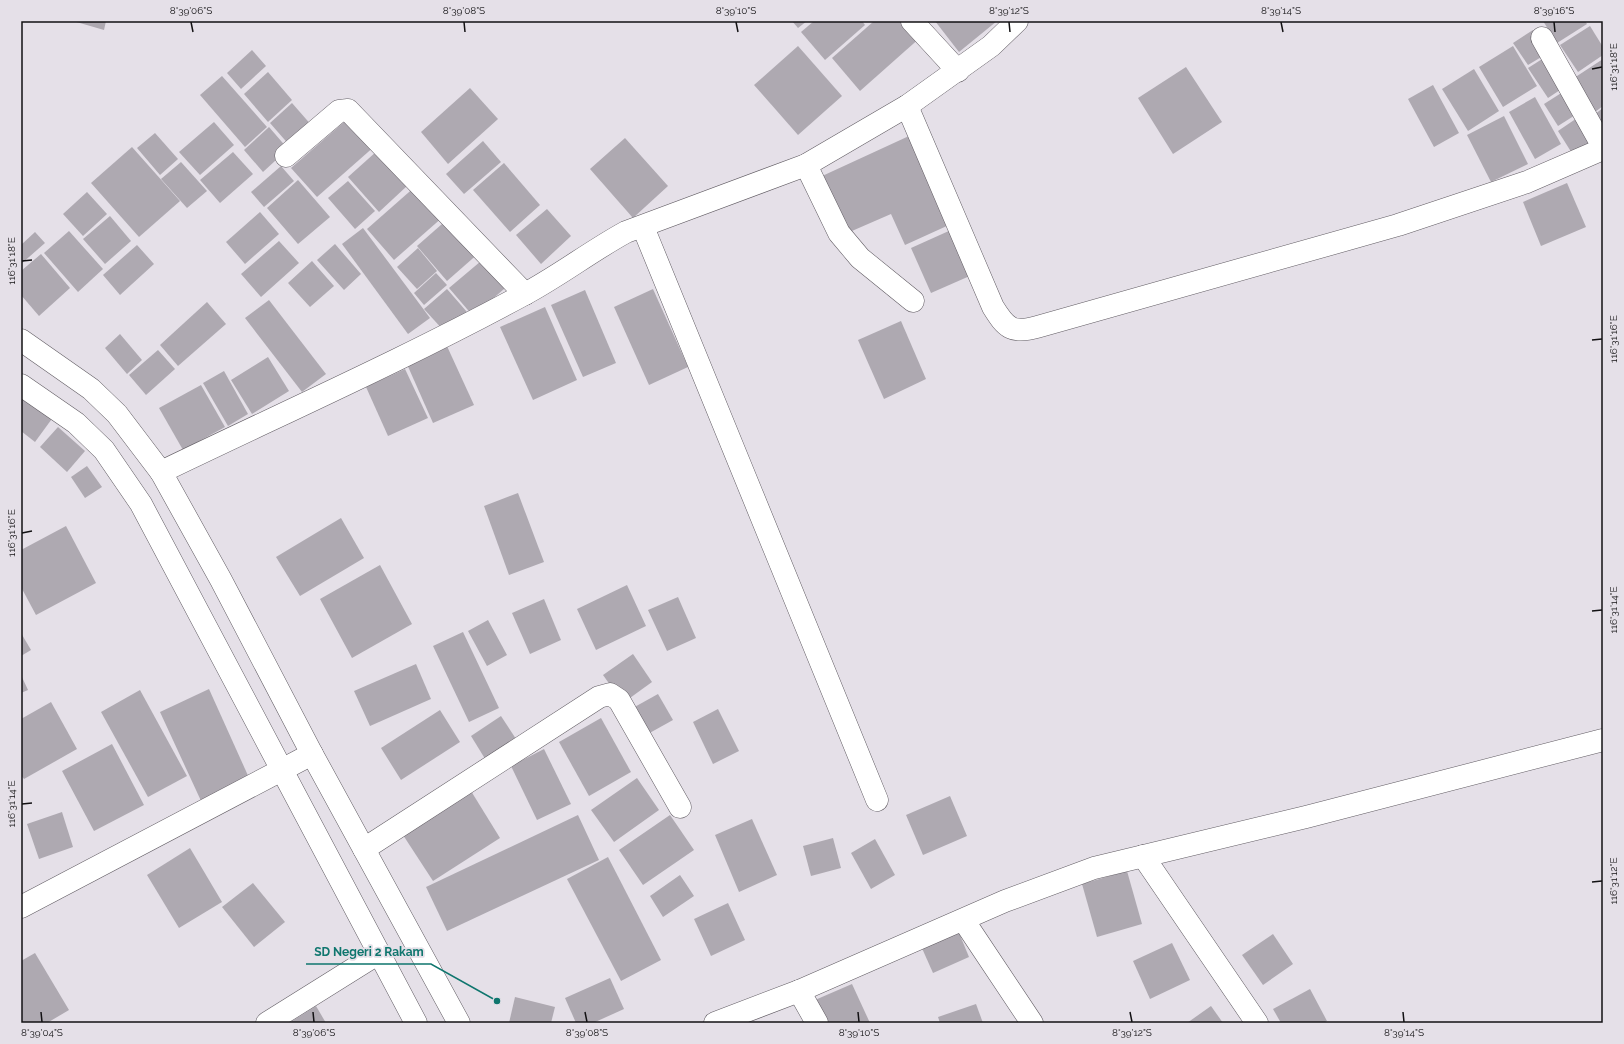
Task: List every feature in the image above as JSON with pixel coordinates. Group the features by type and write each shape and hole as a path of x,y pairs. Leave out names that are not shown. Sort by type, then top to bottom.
{"street":[{"path":"912,21 958,71"},
{"path":"160,472 462,327 525,294 599,247 626,232 806,165 907,106 958,71 990,46 1017,21"},
{"path":"907,106 993,307 1010,329 1017,330 1037,328 1398,225 1527,182 1603,148 1542,38"},
{"path":"286,156 339,111 348,110 525,294"},
{"path":"806,165 839,233 860,258 913,301"},
{"path":"643,226 877,800"},
{"path":"21,340 91,389 117,414 160,472 221,580 312,754 459,1023"},
{"path":"21,385 76,423 104,450 123,475 141,504 416,1023"},
{"path":"364,849 599,697 610,694 619,700 680,807"},
{"path":"715,1023 799,991 1047,885 1094,868 1306,817 1603,740"},
{"path":"21,907 312,754"},
{"path":"1143,856 1257,1023"},
{"path":"964,921 1032,1023"},
{"path":"268,1023 379,953"},
{"path":"799,991 817,1023"}],"building":[{"path":"73,21 106,21 104,30"},
{"path":"792,21 807,21 798,28"},
{"path":"814,21 862,21 865,25 825,60 801,32"},
{"path":"874,21 908,21 922,36 860,91 832,58"},
{"path":"935,21 997,21 959,52"},
{"path":"1543,21 1585,21 1587,24 1557,43"},
{"path":"1590,26 1603,47 1603,55 1578,72 1560,45"},
{"path":"1533,30 1548,53 1528,65 1513,43"},
{"path":"798,46 842,96 798,135 754,85"},
{"path":"1513,46 1537,86 1503,107 1479,67"},
{"path":"252,50 266,66 241,89 227,73"},
{"path":"1547,56 1566,86 1548,98 1528,68"},
{"path":"1603,59 1603,106 1595,112 1574,78"},
{"path":"1186,67 1222,122 1173,154 1138,98"},
{"path":"1474,69 1499,111 1468,131 1442,89"},
{"path":"268,72 292,100 268,122 244,94"},
{"path":"222,76 267,127 245,147 200,95"},
{"path":"1433,85 1459,133 1434,147 1408,99"},
{"path":"470,88 498,119 448,164 421,132"},
{"path":"1566,90 1580,112 1558,126 1544,104"},
{"path":"1535,97 1561,144 1535,159 1509,112"},
{"path":"292,103 313,127 291,147 270,123"},
{"path":"1603,108 1603,127 1595,114"},
{"path":"351,116 376,145 317,197 291,168"},
{"path":"1504,116 1528,164 1491,182 1467,135"},
{"path":"1580,116 1597,143 1575,158 1558,131"},
{"path":"214,122 234,145 200,175 179,152"},
{"path":"269,127 288,149 263,172 244,150"},
{"path":"155,133 178,159 160,175 137,148"},
{"path":"909,136 949,225 905,245 891,214 845,234 820,177"},
{"path":"625,138 668,186 633,218 590,169"},
{"path":"483,141 501,162 464,194 446,174"},
{"path":"132,147 180,201 139,237 91,183"},
{"path":"377,151 407,186 379,212 348,177"},
{"path":"233,152 253,174 220,203 200,180"},
{"path":"181,162 207,191 187,208 161,179"},
{"path":"504,163 540,205 510,232 473,190"},
{"path":"281,166 294,181 264,207 251,192"},
{"path":"298,180 330,217 298,244 267,208"},
{"path":"348,181 375,211 355,229 328,198"},
{"path":"1567,183 1586,227 1541,246 1523,202"},
{"path":"417,185 444,216 394,260 367,229"},
{"path":"87,192 107,214 83,236 63,214"},
{"path":"547,209 571,236 541,264 516,235"},
{"path":"260,212 279,234 245,264 226,242"},
{"path":"110,216 131,241 105,264 83,239"},
{"path":"450,217 480,252 447,281 417,246"},
{"path":"363,228 430,318 408,334 342,244"},
{"path":"951,230 972,275 931,293 911,248"},
{"path":"69,231 103,269 78,292 44,253"},
{"path":"35,232 45,243 21,264 21,245"},
{"path":"279,241 299,263 261,297 241,274"},
{"path":"335,244 361,274 344,290 317,260"},
{"path":"137,245 154,264 120,295 103,275"},
{"path":"418,248 437,271 417,289 397,267"},
{"path":"41,254 70,288 39,316 21,295 21,271"},
{"path":"487,256 511,283 473,316 449,288"},
{"path":"312,261 334,286 310,307 288,283"},
{"path":"436,273 447,285 424,305 414,293"},
{"path":"447,289 467,312 444,331 424,309"},
{"path":"653,289 688,367 649,385 614,307"},
{"path":"585,290 616,363 583,377 551,305"},
{"path":"269,300 326,374 302,392 245,318"},
{"path":"207,302 226,324 178,366 160,345"},
{"path":"545,307 577,380 533,400 500,327"},
{"path":"901,321 926,379 884,399 858,340"},
{"path":"120,334 142,360 127,374 105,348"},
{"path":"446,344 474,405 433,423 406,362"},
{"path":"158,350 175,369 146,395 129,375"},
{"path":"268,357 289,391 252,414 231,380"},
{"path":"405,369 428,418 388,436 366,387"},
{"path":"224,371 248,414 228,426 203,383"},
{"path":"201,385 225,427 183,450 159,408"},
{"path":"21,391 54,416 35,442 21,431"},
{"path":"58,427 85,451 67,472 40,447"},
{"path":"87,466 102,487 85,498 71,477"},
{"path":"518,493 544,562 509,575 484,506"},
{"path":"341,518 364,558 300,596 276,557"},
{"path":"66,526 96,583 36,615 21,587 21,550"},
{"path":"380,565 412,624 352,658 320,599"},
{"path":"627,585 646,626 596,650 577,609"},
{"path":"678,597 696,638 667,651 648,610"},
{"path":"544,599 561,640 530,654 512,613"},
{"path":"488,620 507,655 487,666 468,631"},
{"path":"463,632 499,708 469,722 433,646"},
{"path":"21,633 31,650 21,656"},
{"path":"633,654 652,682 623,703 603,675"},
{"path":"416,664 431,699 370,726 354,691"},
{"path":"21,675 28,690 21,693"},
{"path":"209,689 250,780 202,803 160,712"},
{"path":"140,690 187,776 148,797 101,712"},
{"path":"658,694 673,720 646,735 631,709"},
{"path":"51,702 77,749 24,779 21,775 21,719"},
{"path":"718,709 739,751 713,764 693,722"},
{"path":"440,710 460,742 401,780 381,748"},
{"path":"501,716 518,742 487,762 471,736"},
{"path":"601,718 631,772 589,796 559,742"},
{"path":"112,744 144,805 94,831 62,771"},
{"path":"544,749 571,804 537,820 511,766"},
{"path":"637,778 659,810 614,842 591,810"},
{"path":"471,791 500,838 433,881 403,835"},
{"path":"950,796 967,836 923,855 906,815"},
{"path":"62,812 73,847 39,859 27,824"},
{"path":"578,815 599,860 447,931 426,887"},
{"path":"670,815 694,850 643,885 619,850"},
{"path":"752,819 777,875 739,892 715,835"},
{"path":"833,838 841,868 811,876 803,846"},
{"path":"875,839 895,875 871,889 851,853"},
{"path":"190,848 222,902 179,928 147,875"},
{"path":"608,857 661,960 621,981 567,879"},
{"path":"1127,871 1142,924 1097,937 1082,884"},
{"path":"680,875 694,896 663,917 650,896"},
{"path":"253,883 285,922 254,947 222,907"},
{"path":"728,903 745,940 711,956 694,919"},
{"path":"957,928 969,957 933,973 921,946"},
{"path":"1273,934 1293,964 1263,985 1242,955"},
{"path":"1172,943 1190,980 1150,999 1133,961"},
{"path":"35,953 69,1010 47,1023 21,1023 21,961"},
{"path":"610,978 624,1009 593,1023 576,1023 565,998"},
{"path":"852,984 870,1023 826,1023 815,1000"},
{"path":"1310,989 1327,1021 1323,1023 1281,1023 1273,1009"},
{"path":"515,997 555,1007 551,1023 509,1023"},
{"path":"976,1004 983,1023 940,1023 938,1017"},
{"path":"316,1006 326,1023 289,1023"},
{"path":"1211,1006 1223,1023 1187,1023"}],"place":[{"name":"SD Negeri 2 Rakam","path":"497,1001"}]}
